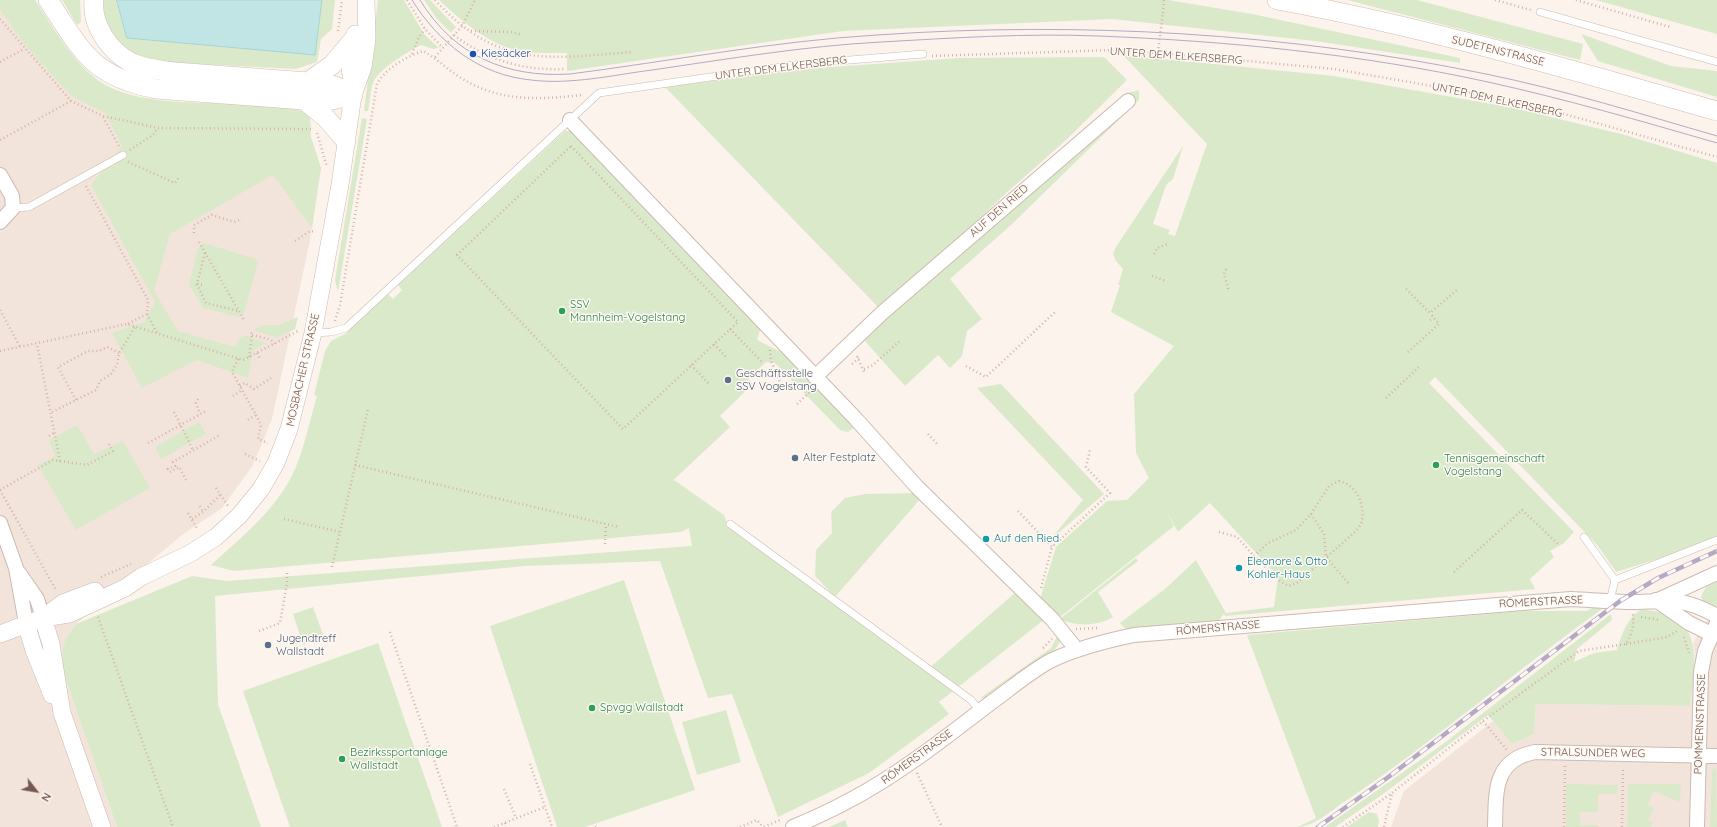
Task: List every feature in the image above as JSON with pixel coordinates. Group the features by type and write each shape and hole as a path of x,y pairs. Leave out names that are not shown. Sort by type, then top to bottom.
{"main road":[{"path":"48,0 82,50 96,65 115,77 136,85 156,89 304,100 332,100 353,95"},
{"path":"94,0 93,6 100,31 114,50 132,63 153,69 175,72 308,82 335,86 353,95"},
{"name":"SUDETENSTRASSE","path":"1277,0 1381,22 1487,48 1717,111"},
{"path":"308,82 332,65 354,39"},
{"path":"304,100 325,117 346,141"}],"street":[{"path":"353,95 350,67 361,0"},
{"path":"353,95 363,67 367,39 366,0"},
{"name":"MOSBACHER STRASSE","path":"43,618 63,603 123,580 139,569 191,553 216,537 239,516 261,489 276,463 289,429 303,330 346,141 353,95"},
{"name":"AUF DEN RIED","path":"818,380 882,313 1128,101"},
{"path":"570,120 818,380 917,487 1061,629 1077,650"},
{"path":"0,175 12,196 13,208 0,222"},
{"path":"0,523 16,568 26,623 49,689 62,713 102,827"},
{"path":"16,568 37,599 51,644 62,713"},
{"name":"MOSBACHER STRASSE","path":"0,634 26,623 43,618 69,614 125,588 139,569"},
{"path":"1656,600 1717,573"},
{"name":"RÖMERSTRASSE","path":"789,822 830,812 860,796 911,763 976,705 1050,662 1077,650 1108,640 1134,635 1571,599 1610,601 1633,608 1656,600"},
{"path":"1656,600 1680,600 1698,605 1717,616"},
{"path":"1656,600 1682,626 1714,628"},
{"name":"POMMERNSTRASSE","path":"1697,827 1701,672 1714,628"},
{"name":"STRALSUNDER WEG","path":"1514,759 1524,754 1535,752 1717,756"},
{"path":"1495,827 1496,790 1499,778 1504,769 1514,759"}],"lane":[{"path":"1540,12 1717,62"},
{"path":"303,330 332,332 346,328 600,93 801,64 923,55"},
{"path":"13,208 29,207 123,155"},
{"path":"730,524 976,705"},
{"path":"1584,537 1615,580 1610,601"},
{"path":"1615,580 1717,540"}],"path":[{"path":"407,0 425,28 443,48"},
{"path":"435,0 451,18 462,26 490,44 514,53 542,57 631,52"},
{"path":"435,57 462,26 475,0"},
{"path":"1157,60 1164,0"},
{"path":"1495,0 1540,12"},
{"path":"1576,0 1670,27"},
{"path":"0,19 24,49 71,101 102,116 158,128 316,129 327,169"},
{"path":"412,54 419,37 425,28"},
{"path":"470,31 512,32 522,35"},
{"path":"454,35 469,46 500,61 544,70 564,69"},
{"path":"0,62 24,49"},
{"name":"UNTER DEM ELKERSBERG","path":"923,55 1114,50 1334,69 1467,92 1568,115 1717,157"},
{"path":"332,332 340,305 376,84 381,77 412,54 423,51 435,57 458,76 484,89 511,97 549,99 600,93"},
{"path":"0,140 71,101"},
{"path":"102,116 123,155 130,164 175,183 179,177"},
{"path":"123,155 153,135 158,128"},
{"path":"571,146 738,322 730,328 623,430 457,255 571,146"},
{"path":"81,177 148,300 147,314 158,333"},
{"path":"194,233 194,225 212,215 234,222 242,218"},
{"path":"315,240 318,224"},
{"path":"296,241 310,231 317,232"},
{"path":"200,242 244,320"},
{"path":"1154,254 1157,248 1168,244"},
{"path":"205,252 197,284 206,302 239,311"},
{"path":"1226,269 1224,274 1229,291"},
{"path":"1152,276 1166,281"},
{"path":"197,284 203,285"},
{"path":"1406,289 1439,324 1408,352"},
{"path":"1430,313 1458,289"},
{"path":"0,310 20,347"},
{"path":"966,366 986,378 1056,311"},
{"path":"0,351 127,324 147,314"},
{"path":"1430,320 1433,317"},
{"path":"127,324 243,360 303,330"},
{"path":"52,412 96,390 100,381 112,374 118,366 119,353 134,327"},
{"path":"730,328 762,362"},
{"path":"249,357 252,335 250,330"},
{"path":"296,338 303,330"},
{"path":"252,335 271,340 274,344"},
{"path":"864,370 874,365 901,340"},
{"path":"37,344 52,412 54,432 60,461"},
{"path":"714,344 727,358"},
{"path":"770,346 771,361 782,389"},
{"path":"76,400 58,367 88,351 107,347 119,353"},
{"path":"853,352 859,358 865,374"},
{"path":"257,353 260,359"},
{"path":"852,364 859,358"},
{"path":"238,359 232,372 261,425 258,439 268,444"},
{"path":"691,365 709,384"},
{"path":"1386,398 1420,366"},
{"path":"240,386 245,383 254,389 271,378"},
{"path":"798,404 818,380"},
{"path":"232,396 242,390"},
{"path":"198,399 196,403 200,414"},
{"path":"332,567 368,409"},
{"path":"148,443 206,410"},
{"path":"174,412 194,450"},
{"path":"246,421 256,415"},
{"path":"48,436 54,432"},
{"path":"928,434 938,445"},
{"path":"186,480 179,467 170,472 168,469 175,466 173,462 220,435"},
{"path":"266,449 271,437"},
{"path":"63,603 0,490 53,460 87,465 113,451 109,444"},
{"path":"1040,590 1052,547 1110,493 1086,467 1090,450"},
{"path":"245,454 260,461"},
{"path":"256,466 262,455"},
{"path":"355,465 619,527"},
{"path":"1219,532 1237,537 1254,556 1267,567 1279,581 1289,586 1297,583 1356,531 1362,522 1362,506 1357,494 1347,482 1339,480 1329,486 1311,514 1296,530 1268,543 1254,556"},
{"path":"216,488 228,506"},
{"path":"192,520 203,512 220,495"},
{"path":"223,510 232,500"},
{"path":"200,506 203,512"},
{"path":"1454,572 1522,510 1559,545"},
{"path":"1018,511 1052,547"},
{"path":"188,513 198,530"},
{"path":"1311,514 1324,534 1326,557 1349,584"},
{"path":"284,519 340,532"},
{"path":"605,544 606,524"},
{"path":"192,534 203,526"},
{"path":"95,580 139,569"},
{"path":"259,631 280,623 287,583 287,573"},
{"path":"1626,644 1632,633 1634,623 1633,608 1664,621"},
{"path":"98,617 173,827"},
{"path":"1343,827 1392,793 1483,722 1579,651 1667,637 1682,626 1688,645 1689,661 1701,672"},
{"path":"1040,649 1049,644 1056,633 1061,629"},
{"path":"390,632 457,827"},
{"path":"1483,722 1514,759"},
{"path":"1564,827 1566,753"},
{"path":"1622,827 1623,754"},
{"path":"911,763 921,779 942,827"},
{"path":"530,764 552,827"},
{"path":"504,788 516,818"},
{"path":"1384,827 1392,793"},
{"path":"494,827 545,807"},
{"path":"740,827 757,820 763,827 789,822"},
{"path":"505,823 506,827"}],"shaded area":[{"path":"0,10 71,96 321,168 310,240 272,419 253,465 222,508 182,535 76,624 69,633 63,672 117,827 0,827"},
{"path":"1717,609 1717,827 1391,827 1404,791 1493,721 1512,744 1534,734 1536,704 1690,706 1695,654 1693,643 1708,619"}],"green space":[{"path":"0,0 35,0 69,51 94,77 112,88 133,95 156,100 256,104 289,108 310,113 311,137 321,168 312,228 273,175 170,234 154,291 178,331 235,347 239,339 245,335 266,343 253,350 248,378 197,360 142,388 112,333 144,322 155,302 91,185 122,146 105,113 71,96 26,46 0,10"},
{"path":"62,0 80,0 81,22 77,25"},
{"path":"103,0 335,0 332,29 321,39 317,62 296,69 160,62 129,52 110,32 102,8"},
{"path":"378,0 404,0 424,34 439,48 433,49 421,45 402,56 380,72 371,89 368,111 364,111"},
{"path":"424,0 430,0 456,27 451,33 437,19"},
{"path":"439,0 1168,0 1252,14 1460,58 1460,63 1315,41 1112,19 843,31 567,71 567,53 528,52 515,50 494,42 474,30"},
{"path":"1347,0 1417,0 1583,44 1580,60"},
{"path":"1596,0 1717,0 1717,34"},
{"path":"1581,34 1671,66 1717,71 1717,97 1598,61"},
{"path":"1123,55 1334,76 1514,108 1625,135 1717,163 1717,537 1676,553 1616,572 1598,546 1435,377 1429,383 1574,532 1564,543 1550,551 1554,557 1530,579 1535,589 1225,616 1224,614 1218,621 1126,629 1120,623 1165,589 1196,560 1226,613 1274,607 1278,577 1210,503 1178,532 1165,508 1174,526 1059,618 1040,599 1056,547 1107,501 1127,500 1149,478 1136,453 1134,394 1174,346 1111,312 1120,285 1118,285 1123,269 1116,261 1113,254 1116,247 1183,146 1173,179 1166,185 1153,224 1170,230 1168,234 1175,236 1207,144"},
{"path":"1104,57 1127,80 1066,140 1004,195 948,249 880,309 665,87 803,69 960,58"},
{"path":"1139,90 1139,100 1011,225 950,279 982,319 967,331 962,356 950,368 938,355 905,386 865,341 868,332 1073,149 1127,93"},
{"path":"362,118 367,119 338,292 335,280"},
{"path":"565,131 577,131 765,329 760,330 757,340 789,356 856,426 848,432 840,430 775,363 766,362 748,379 753,384 720,416 730,427 666,487 674,480 724,515 729,528 926,671 1017,591 1045,619 939,702 949,714 869,773 778,817 732,694 708,698 660,561 525,566 215,596 218,704 261,827 117,827 63,672 62,657 65,641 76,624 192,576 226,581 692,546 689,528 681,532 234,571 211,565 260,519 277,499 291,478 304,444 317,396 314,395 325,351 331,341 345,334 388,294 393,299 402,290 398,285"},
{"path":"204,243 256,259 258,262 244,314 239,317 203,308 189,284 198,248"},
{"path":"298,317 295,329 277,338 253,330 263,325 278,325"},
{"path":"1001,384 1104,494 1050,540 1083,500 977,388"},
{"path":"199,422 206,434 161,459 155,447"},
{"path":"77,425 94,454 123,441 150,488 76,530 38,465 55,456 49,440"},
{"path":"918,493 922,497 835,597 815,576 816,550 832,533 831,512 845,498 865,494"},
{"path":"1136,558 1138,561 1098,592 1113,617 1094,624 1066,622 1060,619"},
{"name":"Spvgg Wallstadt","path":"624,580 695,790 585,827 557,827 490,626"},
{"path":"1717,582 1717,606 1712,608 1704,604 1701,596 1706,587"},
{"path":"1596,606 1602,609 1414,752 1325,816 1311,824 1298,827 1316,818 1247,635 1522,611 1587,611"},
{"path":"313,607 324,637 303,645 293,614"},
{"path":"1643,609 1673,616 1683,624 1689,634 1693,645 1694,657 1690,706 1536,704 1534,734 1512,744 1488,715 1383,794 1335,827 1325,827 1443,744 1611,614 1612,620 1577,649 1574,662 1594,653 1617,650 1623,632 1629,621"},
{"path":"1058,635 1060,642 1053,652 986,698 980,698 1051,648"},
{"name":"Bezirkssportanlage Wallstadt","path":"378,643 442,827 290,827 243,691"},
{"path":"726,710 741,762 697,775 682,722"},
{"path":"1716,766 1717,827 1710,827 1712,771"},
{"path":"1566,784 1618,785 1617,794 1598,794 1598,812 1580,812 1580,825 1598,825 1598,827 1566,827"},
{"path":"1628,784 1681,784 1680,802 1653,791 1648,805 1654,807 1648,820 1653,822 1651,827 1627,827"},
{"path":"1369,812 1377,814 1379,821 1378,827 1347,827"},
{"path":"845,820 848,827 829,827"}],"water":[{"path":"117,0 322,0 315,55 127,38"}],"tram line":[{"path":"412,0 435,30 462,54 478,64 494,71 512,77 531,80 561,81 592,79 766,53 852,44 1017,36 1071,35 1147,38 1294,50 1343,56 1440,72 1546,96 1717,143"},
{"path":"420,0 449,36 466,49 484,60 525,72 570,74 800,42 877,35 1030,29 1106,30 1183,34 1259,40 1335,49 1411,60 1486,74 1573,95 1717,136"}],"railway":[{"path":"1318,827 1387,778 1620,601 1658,578 1717,551"}],"place":[{"name":"Kiesäcker","path":"473,54"},
{"name":"SSV Mannheim-Vogelstang","path":"562,311"},
{"name":"Geschäftsstelle SSV Vogelstang","path":"728,380"},
{"name":"Alter Festplatz","path":"795,458"},
{"name":"Tennisgemeinschaft Vogelstang","path":"1436,465"},
{"name":"Auf den Ried","path":"986,539"},
{"name":"Eleonore & Otto Kohler-Haus","path":"1239,568"},
{"name":"Jugendtreff Wallstadt","path":"268,645"},
{"name":"Spvgg Wallstadt","path":"592,708"},
{"name":"Bezirkssportanlage Wallstadt","path":"342,759"}]}
